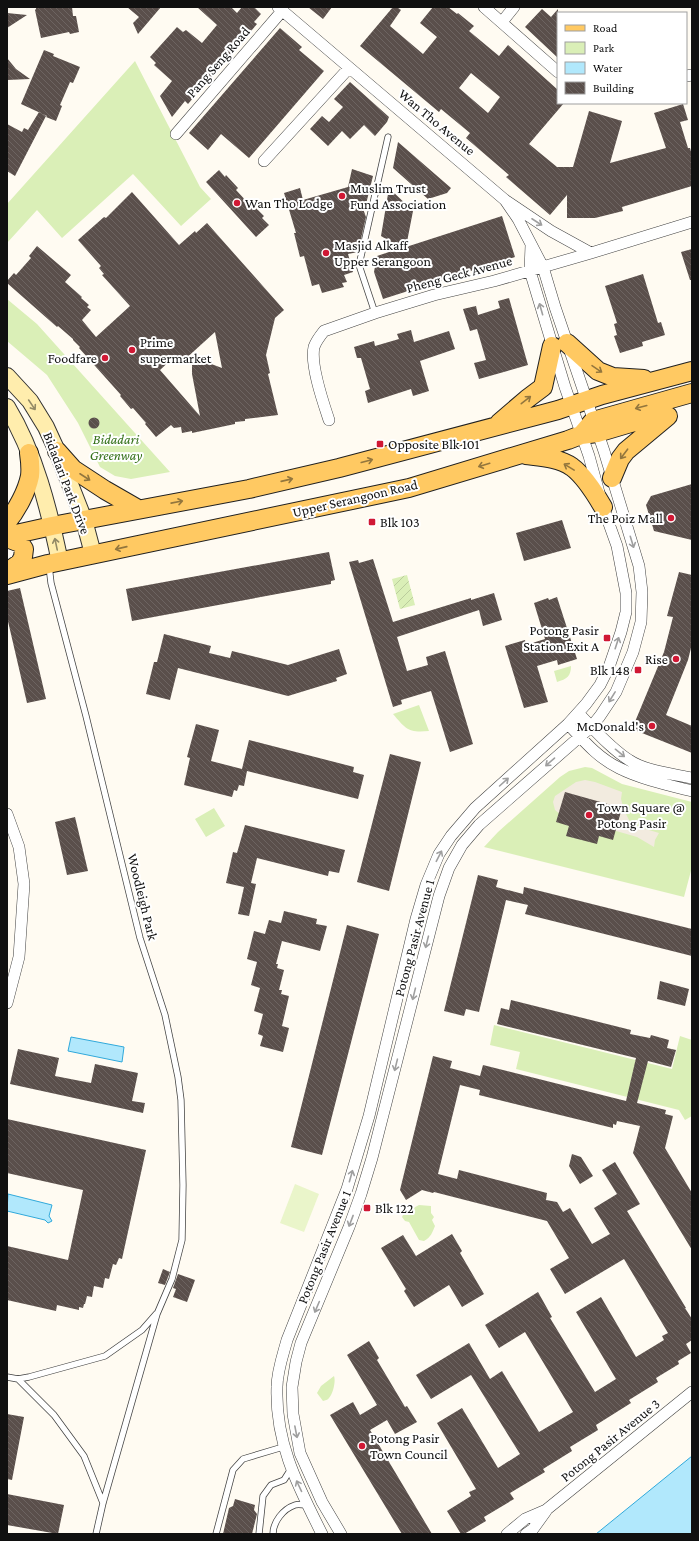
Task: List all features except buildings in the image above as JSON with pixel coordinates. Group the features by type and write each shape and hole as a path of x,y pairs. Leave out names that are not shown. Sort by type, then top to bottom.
{"main road":[{"path":"497,425 543,387 560,345 598,371 613,377 662,380"},
{"path":"7,537 52,526 250,488 339,468 692,371"},
{"name":"Upper Serangoon Road","path":"7,574 93,554 409,488 568,440 590,430 692,393"},
{"path":"590,430 692,405"},
{"path":"612,478 626,451 674,410"},
{"path":"57,451 73,469 138,509"},
{"path":"7,522 13,515 24,493 30,476 30,453"},
{"path":"522,454 550,458 572,467 595,492 603,507"},
{"path":"7,537 20,543 24,549 24,557 20,563 7,574"}],"street":[{"path":"484,7 557,71"},
{"path":"502,22 514,7"},
{"name":"Wan Tho Avenue","path":"280,9 505,200 545,227 592,253"},
{"name":"Pang Seng Road","path":"176,134 280,9"},
{"path":"264,161 349,68"},
{"name":"Wan Tho Avenue","path":"505,200 518,218 543,267 560,345 579,403"},
{"name":"Pheng Geck Avenue","path":"329,420 320,394 314,360 314,346 324,331 375,313 434,295 530,271 692,222"},
{"name":"Wan Tho Avenue","path":"532,243 530,271 560,345 579,403"},
{"name":"Bidadari Park Drive","path":"7,376 30,401 46,427 84,520 93,554"},
{"name":"Potong Pasir Avenue 1","path":"341,1534 322,1502 300,1453 293,1414 292,1387 301,1343 332,1271 361,1194 372,1158 438,896 449,868 462,845 479,825 580,737 600,716 616,692 633,652 641,622 642,592 639,566 612,478 579,403"},
{"name":"Potong Pasir Avenue 1","path":"322,1534 291,1470 283,1447 279,1420 277,1387 281,1362 287,1340 347,1189 368,1116 416,919 426,885 439,854 475,808 568,724 600,685 609,667 626,612 626,593 623,576 616,546 603,507 589,456 590,430 579,403"},
{"name":"Bidadari Park Drive","path":"7,407 18,426 30,453 52,526 54,563"},
{"path":"578,713 629,761 645,767 692,778"},
{"path":"568,724 597,753 618,768 640,777 692,791"},
{"path":"7,814 19,847 24,884 19,957 7,1003"},
{"name":"Potong Pasir Avenue 3","path":"526,1534 532,1529 546,1510 692,1392"},
{"name":"Potong Pasir Avenue 3","path":"507,1534 525,1519 546,1510"}],"lane":[{"path":"375,313 359,265 388,137"},
{"name":"Woodleigh Park","path":"54,563 51,583 138,931 165,1015 178,1077 183,1123 182,1240 172,1279 157,1314"},
{"path":"7,1377 18,1379 105,1356 142,1330 157,1314"},
{"path":"96,1534 103,1503 157,1314"},
{"path":"18,1379 54,1415 84,1456 103,1503"},
{"path":"216,1534 233,1470 243,1459 283,1447"},
{"path":"259,1534 263,1496 271,1485 284,1480 291,1470"},
{"path":"273,1534 275,1522 284,1511 295,1505 307,1505"}],"green space":[{"path":"135,61 200,187 211,199 181,226 133,174 62,238 37,210 7,243 7,204"},
{"name":"Bidadari Greenway","path":"7,299 37,324 170,472 131,479 115,476 100,467 78,423 47,375 7,341"},
{"path":"407,575 415,605 400,609 392,579"},
{"path":"571,666 568,677 557,682 554,671"},
{"path":"419,705 429,731 416,731 408,729 393,714"},
{"path":"585,767 592,768 622,784 692,802 692,867 684,897 484,847 498,832 560,777 569,771"},
{"path":"214,808 225,826 206,837 195,819"},
{"path":"494,1025 672,1069 680,1036 692,1040 692,1116 685,1120 679,1110 516,1069 520,1052 490,1045"},
{"path":"295,1184 319,1194 304,1232 280,1223"},
{"path":"419,1205 431,1206 431,1213 434,1217 432,1220 435,1226 430,1236 424,1241 419,1240 409,1222 405,1221 402,1217 404,1213"},
{"path":"334,1376 335,1378 332,1394 329,1399 323,1401 317,1393 321,1386"}],"shaded area":[{"path":"585,780 622,792 621,799 629,820 639,827 659,833 655,840 654,847 637,837 561,815 555,810 553,802 555,796 576,782"}],"water":[{"path":"71,1037 124,1047 122,1062 68,1051"},
{"path":"8,1194 52,1205 49,1216 52,1221 48,1223 45,1220 7,1211"},
{"path":"692,1456 692,1534 596,1534"}],"place":[{"name":"Muslim Trust Fund Association","path":"342,196"},
{"name":"Wan Tho Lodge","path":"237,203"},
{"name":"Masjid Alkaff Upper Serangoon","path":"326,253"},
{"name":"Prime supermarket","path":"132,350"},
{"name":"Foodfare","path":"105,358"},
{"name":"Opposite Blk 101","path":"380,444"},
{"name":"The Poiz Mall","path":"671,518"},
{"name":"Blk 103","path":"372,522"},
{"name":"Potong Pasir Station Exit A","path":"607,638"},
{"name":"Rise","path":"676,659"},
{"name":"Blk 148","path":"638,670"},
{"name":"McDonald's","path":"652,726"},
{"name":"Town Square @ Potong Pasir","path":"589,815"},
{"name":"Blk 122","path":"367,1208"},
{"name":"Potong Pasir Town Council","path":"362,1446"}]}
